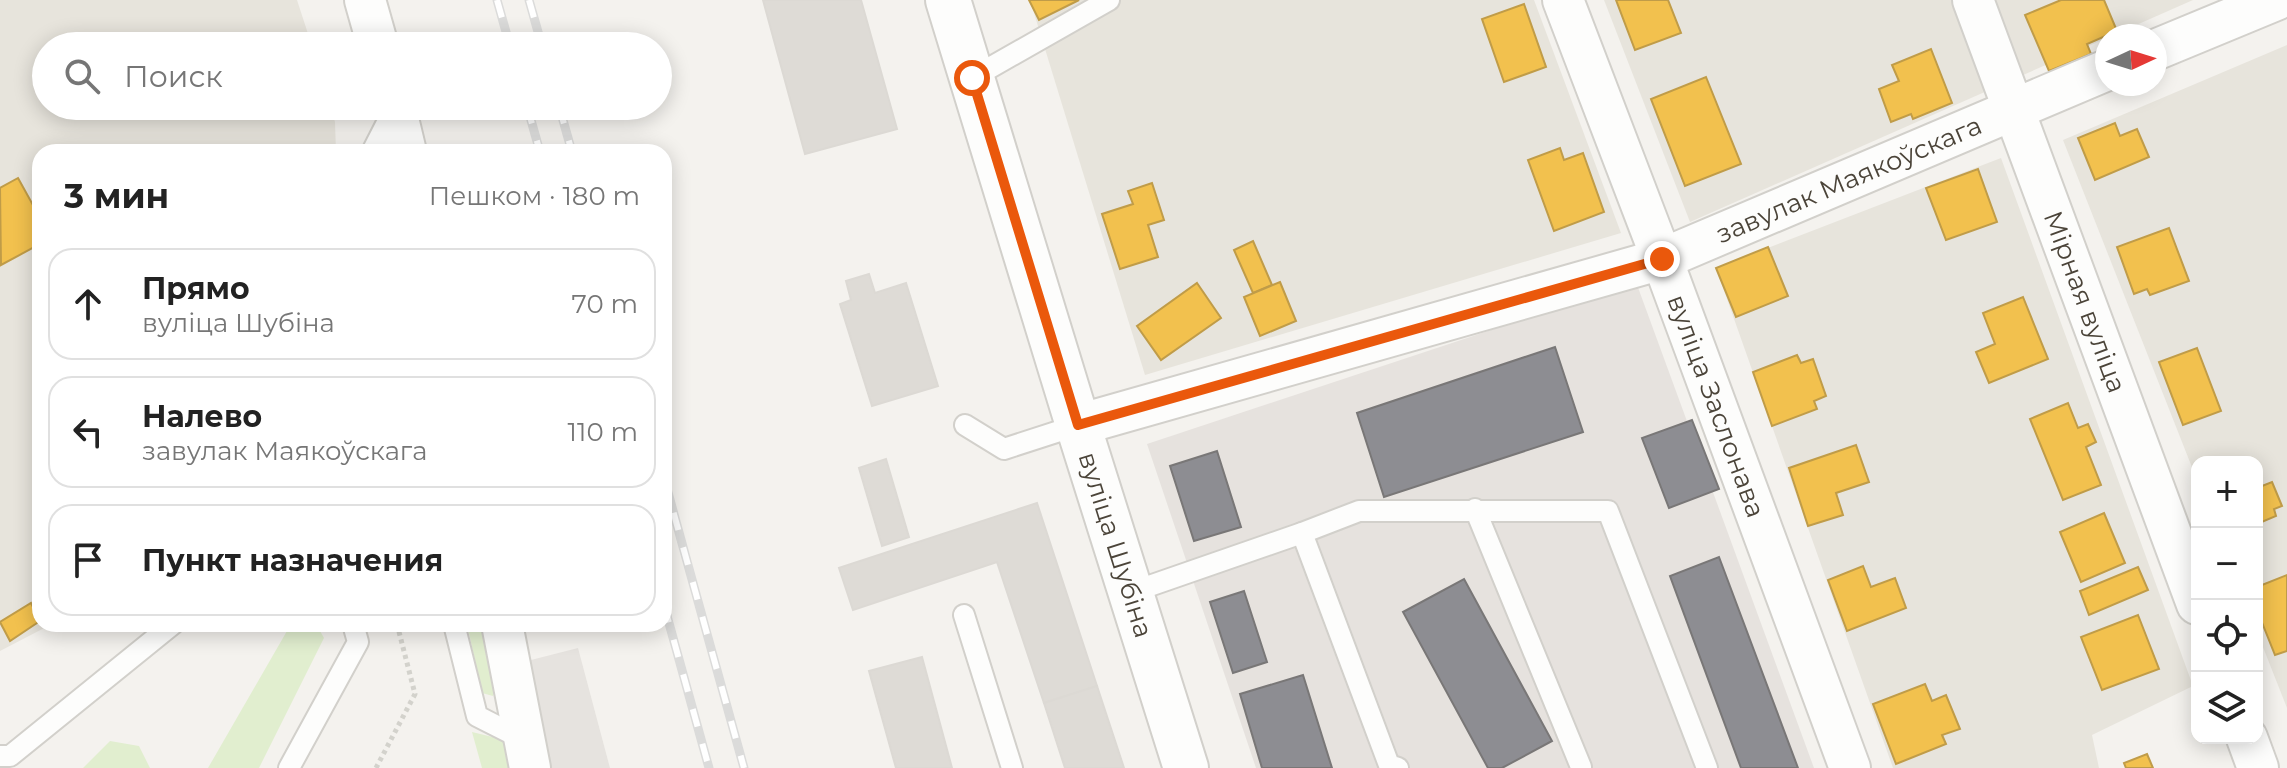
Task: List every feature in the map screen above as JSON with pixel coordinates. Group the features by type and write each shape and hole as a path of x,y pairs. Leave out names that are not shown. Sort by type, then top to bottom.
{"street":[{"path":"365,0 374,32"},
{"name":"вуліца Шубіна","path":"948,0 1186,768"},
{"name":"вуліца Заслонава","path":"1563,0 1850,768"},
{"name":"Мірная вуліца","path":"1973,0 2196,600"},
{"path":"2167,45 2276,0"},
{"name":"завулак Маякоўскага","path":"1078,425 1662,259 2095,75"},
{"path":"398,120 404,144"},
{"path":"504,632 527,754"},
{"path":"2249,744 2258,768"}],"lane":[{"path":"972,78 1109,0"},
{"path":"376,144 388,120"},
{"path":"965,425 1004,449 1078,425"},
{"path":"1475,509 1581,768"},
{"path":"1132,592 1359,511 1608,511 1707,768"},
{"path":"1302,533 1389,765 1398,768"},
{"path":"964,615 1012,768"},
{"path":"0,756 10,756 163,632"},
{"path":"289,768 358,642 355,632"},
{"path":"456,632 477,716 527,754"}],"path":[{"path":"376,768 415,694 399,632"}],"shaded area":[{"path":"0,0 297,0 307,32 32,32 32,120 334,120 336,144 32,144 32,632 37,632 0,651"},
{"path":"1030,0 1534,0 1621,233 1145,375"},
{"path":"1604,0 2193,0 2139,24 2095,24 2095,43 1690,222"},
{"path":"2287,45 2287,708 2263,647 2263,456 2191,456 2191,465 2063,140"},
{"path":"2001,158 2191,687 2092,735 2099,768 1893,768 1716,268"},
{"path":"1636,282 1814,768 1256,768 1147,444"},
{"path":"578,648 610,768 549,768 527,661"}],"green space":[{"path":"286,632 321,632 324,638 259,768 208,768"},
{"path":"469,632 483,632 495,689 493,696 482,693"},
{"path":"472,732 505,740 512,768 482,768"},
{"path":"110,741 139,746 150,768 83,768"}],"building: Жильё":[{"path":"1029,0 1079,0 1039,20"},
{"path":"1616,0 1668,0 1681,33 1635,50"},
{"path":"2061,0 2104,0 2114,24 2095,24 2095,41 2087,44 2091,54 2049,71 2025,15"},
{"path":"1524,4 1546,67 1504,82 1482,19"},
{"path":"1931,49 1952,103 1913,119 1911,114 1891,122 1879,89 1899,81 1892,65"},
{"path":"1706,77 1741,164 1685,186 1651,99"},
{"path":"2115,123 2120,136 2137,129 2149,157 2095,180 2078,138"},
{"path":"1560,148 1564,160 1583,153 1604,212 1554,231 1528,160"},
{"path":"1978,169 1997,222 1946,240 1926,188"},
{"path":"18,178 32,203 32,248 1,265 0,188"},
{"path":"1152,183 1164,220 1148,225 1158,257 1120,269 1102,214 1133,204 1128,191"},
{"path":"2169,228 2189,281 2150,295 2147,289 2134,294 2117,247"},
{"path":"1253,241 1272,285 1253,293 1234,250"},
{"path":"1768,247 1788,296 1736,317 1716,268"},
{"path":"1280,282 1296,321 1260,336 1244,297"},
{"path":"1197,283 1221,318 1161,360 1137,326"},
{"path":"2023,297 2048,359 1989,383 1976,352 1995,344 1983,313"},
{"path":"2197,348 2221,411 2183,425 2159,362"},
{"path":"1797,355 1801,363 1813,359 1826,396 1814,401 1817,409 1772,426 1753,372"},
{"path":"2068,403 2078,428 2088,424 2096,442 2086,447 2101,485 2063,500 2030,419"},
{"path":"1856,445 1869,482 1836,493 1843,515 1808,526 1789,468"},
{"path":"2272,482 2282,506 2274,509 2276,516 2263,521 2263,486"},
{"path":"2104,513 2125,563 2081,582 2060,532"},
{"path":"1863,566 1871,587 1895,578 1906,608 1847,631 1828,580"},
{"path":"2138,567 2148,590 2089,615 2080,591"},
{"path":"2287,575 2287,651 2275,655 2263,625 2263,585"},
{"path":"31,603 32,626 10,641 0,622"},
{"path":"2138,615 2159,669 2102,690 2081,637"},
{"path":"1925,684 1932,701 1946,695 1960,729 1942,735 1946,744 1896,764 1873,704"},
{"path":"2147,754 2153,768 2126,768 2124,763"}],"building: Промзона":[{"path":"1555,347 1583,432 1384,497 1357,413"},
{"path":"1692,420 1719,489 1669,508 1642,438"},
{"path":"1217,451 1241,527 1194,541 1170,466"},
{"path":"1719,557 1798,768 1741,768 1670,576"},
{"path":"1464,579 1552,741 1502,768 1488,768 1403,612"},
{"path":"1244,591 1267,662 1233,673 1210,602"},
{"path":"1303,675 1332,768 1262,768 1240,694"}],"building: Прочее":[{"path":"763,0 861,0 897,129 805,154"},
{"path":"869,274 875,293 906,283 938,386 872,406 840,304 851,300 846,281"},
{"path":"886,459 909,537 882,546 859,468"},
{"path":"1037,503 1097,686 1044,703 997,562 853,610 839,568"},
{"path":"922,657 952,768 896,768 869,671"},
{"path":"1097,686 1124,768 1065,768 1044,703"}],"railway":[{"path":"497,0 506,32"},
{"path":"529,0 538,32"},
{"path":"531,120 538,144"},
{"path":"563,120 570,144"},
{"path":"672,507 744,768"},
{"path":"671,632 709,768"}],"route":[{"path":"972,78 1078,425 1662,259"}]}
